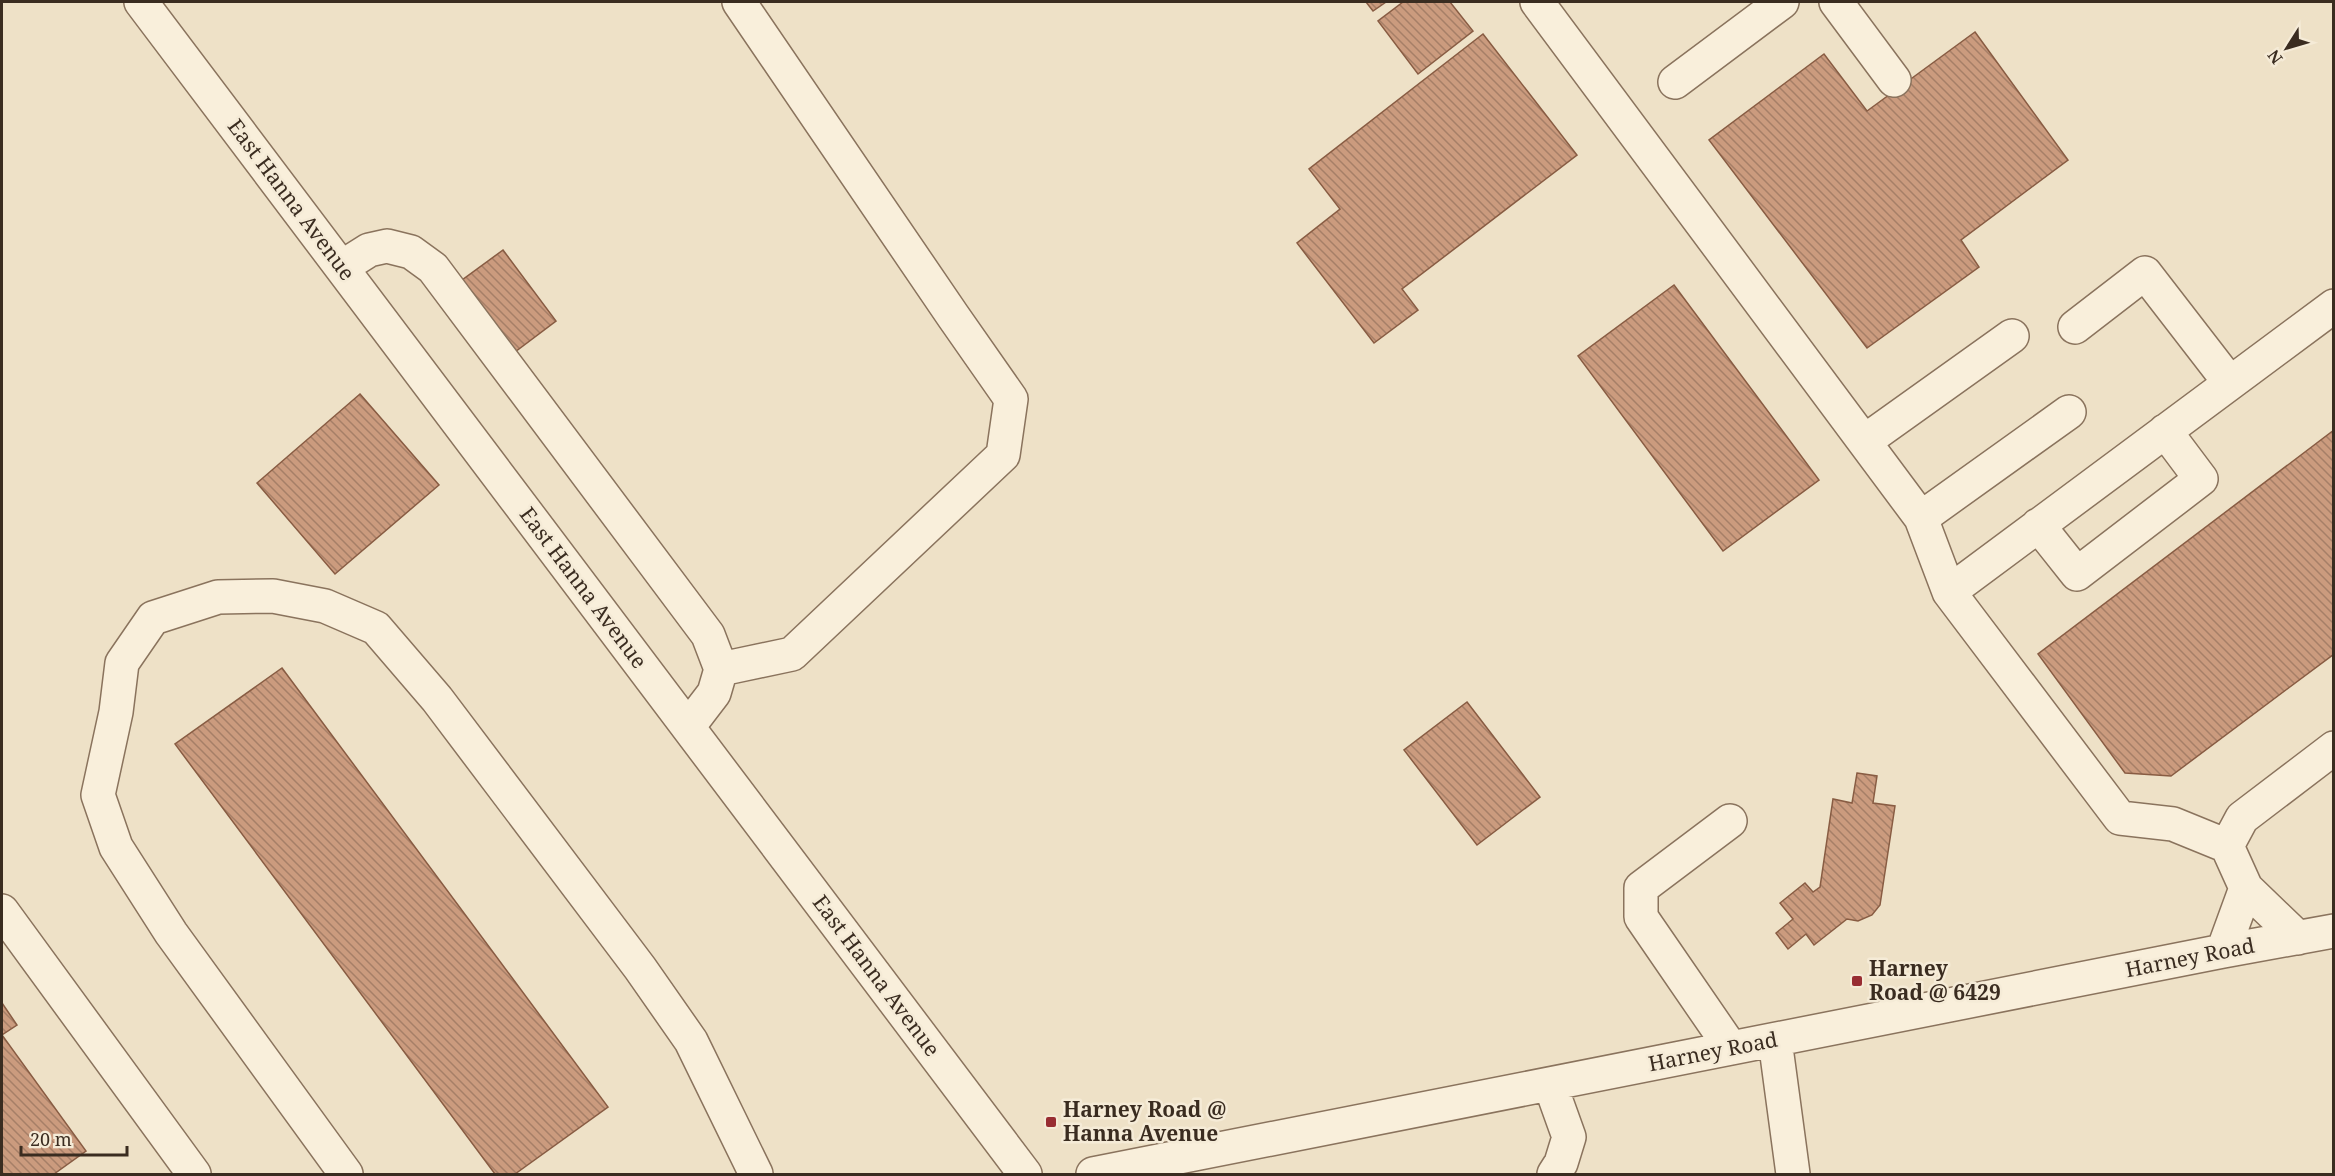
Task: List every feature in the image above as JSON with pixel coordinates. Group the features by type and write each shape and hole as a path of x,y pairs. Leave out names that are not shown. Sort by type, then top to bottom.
{"street":[{"name":"East Hanna Avenue","path":"141,2 1025,1174"},
{"path":"721,669 792,654 1003,455 1011,399 739,2"},
{"path":"1537,2 1922,518 1949,592 2120,818 2173,824 2227,846 2246,888 2298,938"},
{"path":"1675,82 1782,2"},
{"path":"1836,2 1894,80"},
{"path":"342,267 369,250 387,246 411,252 433,268 476,325 708,636 721,669 714,693 688,727"},
{"path":"2075,327 2145,273 2230,383"},
{"path":"1949,592 2334,306"},
{"path":"1865,441 2012,336"},
{"path":"1922,518 2068,412"},
{"path":"2038,525 2078,574 2201,479 2165,431"},
{"path":"346,1174 171,933 116,847 98,795 116,712 122,663 153,618 218,597 273,596 325,606 376,628 437,699 640,968 691,1041 756,1174"},
{"path":"2227,846 2242,818 2334,748"},
{"path":"1731,821 1641,888 1641,917 1731,1048"},
{"path":"2223,951 2246,888"},
{"path":"2,911 194,1174"},
{"name":"Harney Road","path":"1093,1174 2334,931"},
{"path":"1775,1040 1793,1174"},
{"path":"1550,1084 1569,1137 1563,1171"}],"building":[{"path":"1366,2 1386,2 1373,11"},
{"path":"1403,2 1450,2 1473,31 1418,74 1378,21"},
{"path":"1975,32 2068,160 1961,240 1979,267 1867,348 1709,140 1824,54 1867,111"},
{"path":"1483,34 1577,155 1402,289 1418,310 1374,343 1297,243 1340,209 1309,169"},
{"path":"503,250 556,321 511,355 458,283"},
{"path":"1674,285 1819,480 1723,551 1578,356"},
{"path":"360,394 439,485 335,574 257,483"},
{"path":"2334,430 2334,654 2171,776 2125,773 2038,654"},
{"path":"282,668 608,1107 515,1174 495,1174 175,744"},
{"path":"1467,702 1540,797 1477,845 1404,750"},
{"path":"1857,773 1877,776 1873,803 1895,806 1880,905 1872,915 1858,921 1847,919 1814,945 1806,934 1788,949 1776,933 1793,919 1780,903 1805,883 1813,892 1820,887 1833,799 1852,803"},
{"path":"2,1003 17,1025 2,1035"},
{"path":"2,1035 86,1151 54,1174 2,1174"}],"place":[{"name":"Harney Road @ 6429","path":"1857,981"},
{"name":"Harney Road @ Hanna Avenue","path":"1051,1122"}]}
